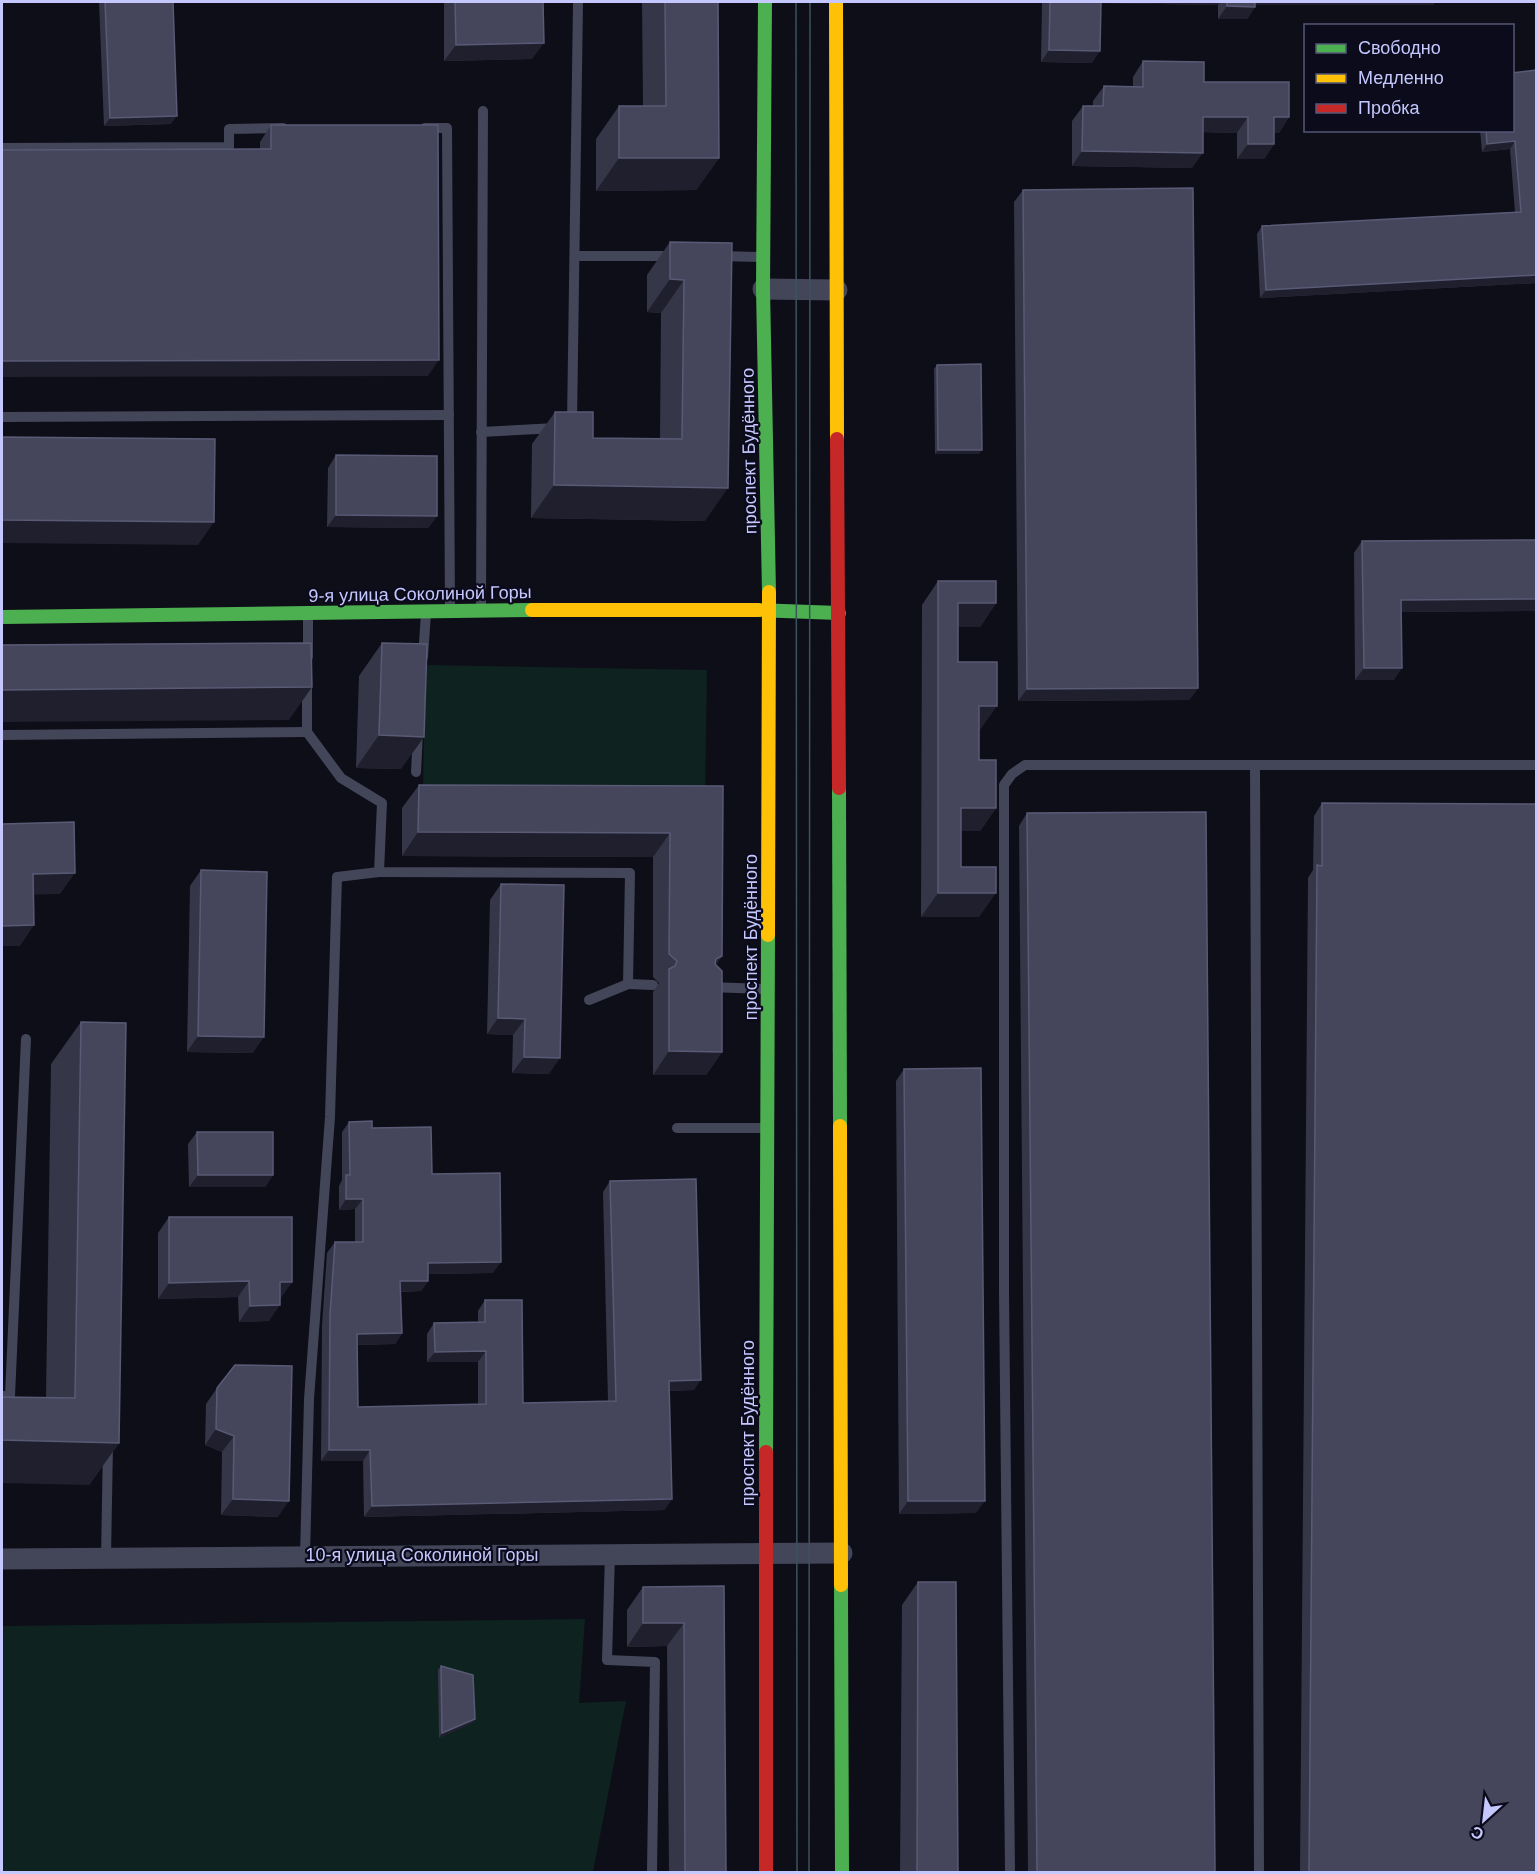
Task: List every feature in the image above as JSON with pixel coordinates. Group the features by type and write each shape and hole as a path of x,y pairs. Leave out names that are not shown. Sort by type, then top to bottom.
{"main road":[{"name":"проспект Будённого","path":"765,2 764,288 770,610 765,1553 766,1872"},
{"path":"836,2 842,1872"},
{"name":"9-я улица Соколиной Горы","path":"2,617 721,608 839,613"}],"street":[{"path":"764,288 837,290"},
{"name":"10-я улица Соколиной Горы","path":"2,1559 842,1553"}],"lane":[{"path":"481,432 572,428 578,2"},
{"path":"480,612 483,111"},
{"path":"2,148 229,147 229,129 298,128"},
{"path":"413,128 447,128 450,612"},
{"path":"575,256 680,256"},
{"path":"703,256 764,257"},
{"path":"2,417 449,415"},
{"path":"423,667 426,612"},
{"path":"308,614 307,732 341,778 382,803 379,872"},
{"path":"416,772 419,725"},
{"path":"2,735 307,732"},
{"path":"1010,1872 1004,1292 1004,786 1012,774 1025,765 1536,765"},
{"path":"1255,765 1259,1872"},
{"path":"305,1556 330,1117 337,877 379,872 630,873 628,984"},
{"path":"589,1000 628,984 653,985"},
{"path":"706,987 768,989"},
{"path":"2,1396 10,1396 26,1039"},
{"path":"677,1128 768,1128"},
{"path":"106,1558 108,1435"},
{"path":"609,1553 607,1660 655,1662 652,1872"}],"green space":[{"path":"425,665 707,670 705,795 423,790"},
{"path":"585,1619 579,1703 626,1701 593,1872 2,1872 2,1626"}],"building":[{"path":"105,2 173,2 177,116 110,118"},
{"path":"455,2 543,2 544,43 456,45"},
{"path":"665,2 718,2 719,158 619,158 619,106 666,106"},
{"path":"1050,2 1101,2 1100,51 1049,50"},
{"path":"1227,2 1255,2 1255,7 1227,6"},
{"path":"1143,61 1204,62 1204,82 1289,82 1289,117 1274,117 1274,144 1248,144 1248,117 1203,117 1203,153 1082,151 1083,106 1103,106 1104,86 1143,87"},
{"path":"1536,70 1536,275 1266,290 1262,226 1521,212 1515,141 1487,144 1486,132 1514,132 1514,73"},
{"path":"271,125 438,125 439,360 2,361 2,150 271,149"},
{"path":"1193,188 1198,688 1027,689 1023,190"},
{"path":"670,242 732,243 728,488 554,485 555,412 593,412 593,438 682,439 684,280 670,279"},
{"path":"981,364 982,450 938,450 937,365"},
{"path":"2,437 215,439 214,522 2,520"},
{"path":"336,455 437,456 437,516 336,515"},
{"path":"1536,540 1536,599 1401,600 1402,668 1364,668 1362,541"},
{"path":"938,581 996,581 996,603 958,603 958,662 997,662 997,706 979,706 979,760 996,760 996,808 961,808 961,867 996,867 996,893 938,893"},
{"path":"311,643 312,687 2,690 2,645"},
{"path":"382,643 427,644 424,737 379,735"},
{"path":"419,785 723,786 722,956 716,959 715,964 722,971 722,1052 669,1051 669,969 675,966 677,961 669,954 670,833 418,832"},
{"path":"1322,803 1536,804 1536,1872 1309,1872 1317,865 1322,866"},
{"path":"1206,812 1215,1872 1037,1872 1027,813"},
{"path":"74,822 75,873 33,874 34,925 2,926 2,824"},
{"path":"201,870 267,872 264,1037 198,1036"},
{"path":"501,884 564,885 560,1058 524,1057 525,1019 498,1018"},
{"path":"81,1022 126,1023 119,1443 2,1440 2,1397 75,1398"},
{"path":"981,1068 985,1501 908,1501 904,1069"},
{"path":"372,1121 372,1128 431,1127 432,1174 500,1173 501,1262 428,1263 428,1281 400,1281 402,1333 357,1334 358,1407 486,1404 486,1351 435,1352 434,1323 485,1322 485,1300 522,1300 523,1403 616,1401 610,1181 696,1179 701,1380 669,1381 672,1499 372,1506 370,1450 329,1450 330,1315 335,1242 363,1242 363,1199 346,1199 346,1175 350,1175 349,1122"},
{"path":"197,1132 273,1132 273,1175 198,1175"},
{"path":"169,1217 292,1217 292,1282 280,1282 280,1305 250,1306 249,1281 169,1283"},
{"path":"235,1365 292,1366 289,1501 233,1499 234,1436 216,1429 217,1388"},
{"path":"918,1582 956,1582 958,1872 917,1872"},
{"path":"724,1586 726,1872 685,1872 684,1623 643,1623 643,1587"},
{"path":"441,1666 473,1675 475,1719 442,1733"}],"tram line":[{"path":"796,2 797,1872"},
{"path":"809,1872 810,2"}],"traffic: fast":[{"path":"765,2 763,289 769,592"},
{"path":"2,617 532,610"},
{"path":"758,610 839,613"},
{"path":"839,788 840,1126"},
{"path":"766,1452 768,935"},
{"path":"841,1585 842,1872"}],"traffic: slow":[{"path":"836,2 837,439"},
{"path":"768,935 769,592"},
{"path":"532,610 758,610"},
{"path":"840,1126 841,1585"}],"traffic: jam":[{"path":"837,439 839,788"},
{"path":"766,1452 766,1872"}]}
